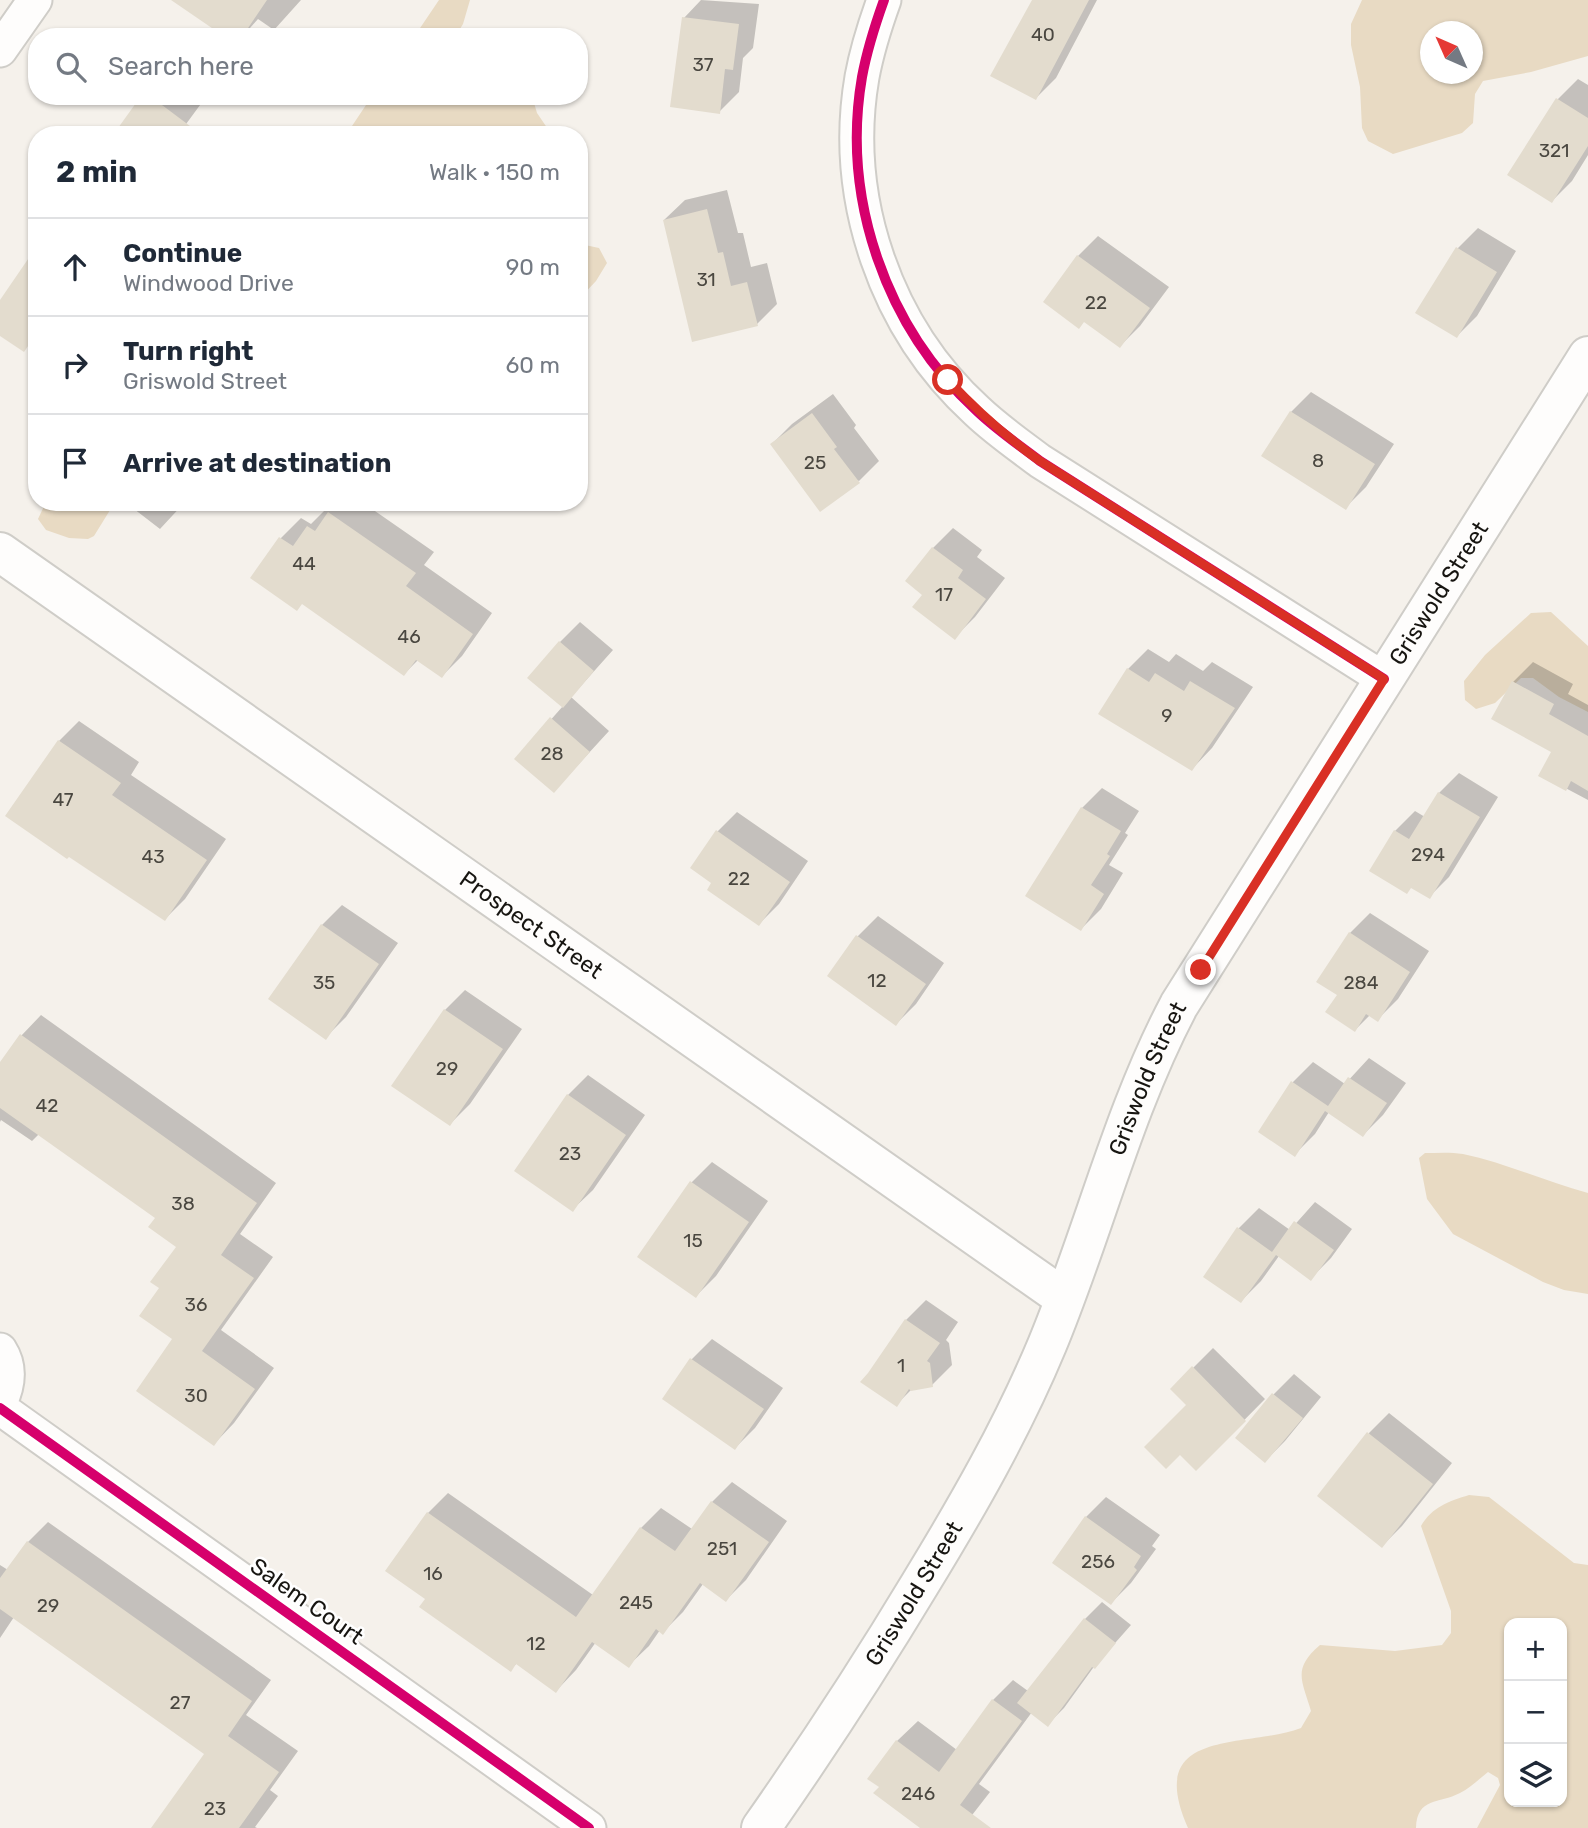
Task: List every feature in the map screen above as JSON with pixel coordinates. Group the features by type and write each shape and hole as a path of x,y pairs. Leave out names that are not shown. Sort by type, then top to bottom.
{"main road":[{"name":"Griswold Street","path":"761,1828 877,1655 966,1508 1023,1399 1065,1298 1138,1091 1179,1005 1588,356"},
{"name":"Prospect Street","path":"0,552 1065,1298"}],"street":[{"path":"0,50 35,0"},
{"path":"884,0 862,78 857,125 858,171 864,218 878,262 897,305 920,345 957,390 1007,437 1040,461 1384,679"},
{"name":"Salem Court","path":"0,1350 8,1372 6,1390 0,1406 590,1828"}],"shaded area":[{"path":"439,0 470,0 461,28 420,28"},
{"path":"1362,0 1588,0 1588,56 1531,72 1483,81 1483,21 1420,21 1420,84 1481,84 1475,94 1473,123 1462,133 1393,154 1368,141 1362,128 1360,87 1351,45 1351,24"},
{"path":"366,105 535,105 546,126 352,126"},
{"path":"588,246 599,248 607,263 588,289"},
{"path":"42,511 109,511 94,536 88,539 69,538 46,530 38,519"},
{"path":"1551,612 1588,646 1588,712 1559,697 1533,678 1521,678 1495,703 1476,709 1465,700 1464,681 1485,655 1531,613"},
{"path":"1425,1153 1458,1153 1479,1158 1588,1193 1588,1294 1564,1290 1543,1282 1453,1234 1427,1199 1419,1158"},
{"path":"1469,1495 1489,1497 1574,1563 1588,1565 1588,1828 1477,1828 1500,1785 1498,1778 1488,1772 1460,1793 1425,1806 1417,1818 1416,1828 1188,1828 1178,1796 1179,1773 1189,1758 1206,1748 1228,1742 1301,1728 1311,1711 1302,1668 1311,1653 1320,1645 1395,1651 1442,1645 1451,1633 1451,1611 1421,1526 1436,1509"}],"building":[{"path":"171,0 267,0 248,28 212,28"},
{"path":"1032,0 1089,0 1036,100 990,76"},
{"path":"682,17 739,24 733,70 725,69 720,114 670,107"},
{"path":"1556,98 1588,118 1588,146 1552,203 1507,175"},
{"path":"135,105 162,105 190,126 119,126"},
{"path":"707,209 718,253 723,252 731,286 747,282 758,326 692,342 663,220"},
{"path":"1456,247 1497,272 1457,338 1415,313"},
{"path":"1077,255 1150,308 1120,348 1084,322 1079,329 1043,302"},
{"path":"28,259 28,346 24,352 0,336 0,300"},
{"path":"1290,411 1375,464 1346,510 1261,456"},
{"path":"812,413 837,447 834,449 860,483 820,512 770,444"},
{"path":"328,512 416,573 406,586 473,634 442,678 416,660 404,676 302,604 297,611 250,578 279,537 293,546 307,526 315,531"},
{"path":"932,547 963,570 958,578 986,599 955,640 912,607 922,595 905,581"},
{"path":"559,641 594,671 563,708 527,678"},
{"path":"1127,668 1149,682 1155,673 1184,691 1190,681 1235,708 1192,771 1098,714"},
{"path":"1512,681 1554,704 1549,714 1588,736 1588,791 1571,781 1566,791 1538,776 1551,752 1491,719"},
{"path":"550,717 590,752 554,793 514,759"},
{"path":"58,740 121,783 112,795 207,860 165,921 5,816"},
{"path":"1438,792 1480,817 1430,899 1411,888 1407,894 1369,871 1394,830 1409,839"},
{"path":"1081,807 1121,831 1107,854 1110,856 1091,885 1104,894 1081,931 1025,896"},
{"path":"716,830 790,882 759,926 707,890 711,883 690,868"},
{"path":"321,924 379,964 326,1040 268,999"},
{"path":"1349,932 1410,972 1378,1022 1366,1014 1355,1032 1325,1012 1337,995 1316,982"},
{"path":"856,935 926,984 896,1026 827,976"},
{"path":"444,1009 503,1049 450,1126 391,1086"},
{"path":"20,1034 257,1203 221,1255 254,1278 202,1351 255,1389 214,1446 136,1391 172,1339 139,1316 159,1288 150,1282 176,1247 148,1227 155,1218 0,1108 0,1062"},
{"path":"1348,1077 1387,1103 1363,1137 1325,1111 1295,1157 1258,1132 1291,1081 1328,1106"},
{"path":"567,1094 626,1135 573,1212 514,1171"},
{"path":"690,1181 749,1222 696,1298 637,1257"},
{"path":"1294,1221 1334,1250 1311,1281 1276,1255 1241,1303 1203,1277 1237,1227 1272,1252"},
{"path":"905,1319 940,1343 927,1361 930,1363 933,1387 911,1391 909,1389 897,1407 860,1382"},
{"path":"690,1358 764,1409 735,1450 662,1399"},
{"path":"1192,1366 1246,1421 1196,1471 1180,1455 1166,1469 1144,1447 1186,1405 1170,1389"},
{"path":"1272,1393 1303,1418 1265,1463 1235,1438"},
{"path":"1367,1432 1433,1484 1382,1548 1317,1496"},
{"path":"711,1501 769,1542 726,1602 700,1583 663,1635 656,1629 629,1668 592,1642 556,1693 516,1664 511,1672 419,1607 425,1599 385,1571 427,1512 576,1617 640,1527 675,1551"},
{"path":"1085,1516 1141,1556 1134,1567 1137,1570 1111,1605 1052,1563"},
{"path":"27,1541 252,1701 228,1736 279,1772 239,1828 151,1828 204,1754 0,1609 0,1578"},
{"path":"1084,1618 1116,1643 1095,1669 1092,1667 1048,1727 1017,1703"},
{"path":"992,1699 1022,1721 960,1805 991,1828 920,1828 873,1793 879,1787 867,1779 896,1740 939,1772"}],"cycle path":[{"path":"884,0 862,77 857,123 858,169 865,214 877,259 895,301 918,341 945,378 977,411 1040,461 1384,679"},
{"path":"0,1408 589,1828"}],"route":[{"path":"948,380 976,410 1040,461 1384,679 1201,970"}]}
